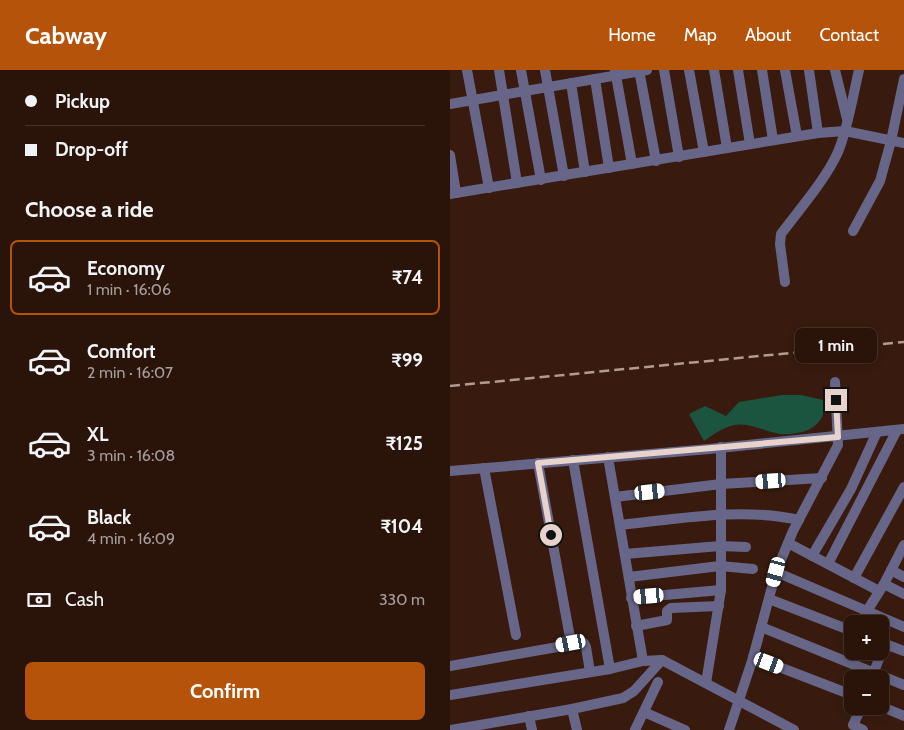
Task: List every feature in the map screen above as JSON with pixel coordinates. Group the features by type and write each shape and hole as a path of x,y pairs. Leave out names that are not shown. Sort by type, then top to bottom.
{"street":[{"path":"467,70 489,188"},
{"path":"499,70 517,184"},
{"path":"521,70 541,180"},
{"path":"545,70 564,176"},
{"path":"450,104 594,79 615,73 642,70 656,160"},
{"path":"664,70 679,156"},
{"path":"689,70 704,152"},
{"path":"714,70 727,148"},
{"path":"738,70 750,144"},
{"path":"762,70 773,140"},
{"path":"785,70 797,136"},
{"path":"809,70 818,133"},
{"path":"834,70 847,120"},
{"path":"785,282 780,244 781,234 828,170 838,152 845,131 859,70"},
{"path":"615,73 632,164"},
{"path":"594,79 609,168"},
{"path":"853,230 880,181 904,79"},
{"path":"571,83 585,172"},
{"path":"450,155 453,194 818,133 845,131 904,143"},
{"path":"733,728 776,572 799,520 838,445 835,382"},
{"path":"450,471 721,448 900,430"},
{"path":"828,564 900,430"},
{"path":"812,556 851,489 877,432"},
{"path":"706,683 719,606 721,448"},
{"path":"608,457 643,662"},
{"path":"573,460 610,669"},
{"path":"538,463 571,643"},
{"path":"484,468 516,635"},
{"path":"615,497 721,484 822,478"},
{"path":"854,578 904,487"},
{"path":"620,525 720,515 766,514 799,520"},
{"path":"788,543 854,578 904,594"},
{"path":"625,554 720,546 746,547"},
{"path":"865,615 902,552"},
{"path":"628,577 720,566 753,569"},
{"path":"891,570 904,576"},
{"path":"776,572 904,627"},
{"path":"631,598 720,590"},
{"path":"769,599 844,628"},
{"path":"636,626 667,620 667,611 671,608 719,606"},
{"path":"761,627 861,670"},
{"path":"450,666 571,643 584,643 590,672"},
{"path":"889,645 904,651"},
{"path":"753,657 844,692"},
{"path":"451,730 487,727 629,695 662,660"},
{"path":"450,695 662,660 794,730"},
{"path":"889,680 904,685"},
{"path":"635,730 658,682"},
{"path":"572,709 577,730"},
{"path":"889,710 904,716"},
{"path":"644,712 685,730"},
{"path":"858,715 852,728 863,730"},
{"path":"529,716 532,730"}],"shaded area":[{"path":"782,395 801,395 823,400 825,408 819,421 806,431 788,434 774,433 741,424 735,425 722,429 704,441 689,414 705,406 726,416 739,402"}],"railway":[{"path":"450,386 904,342"}],"route":[{"path":"551,535 538,463 838,437 836,400"}]}
